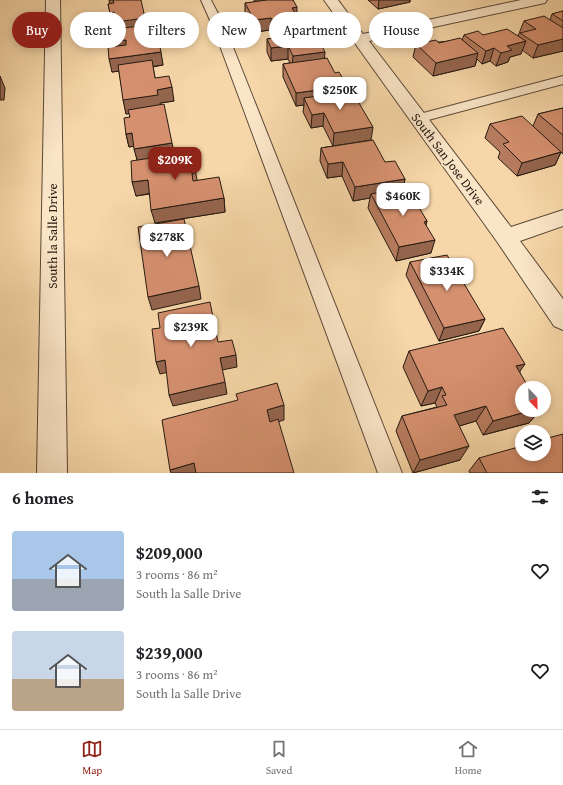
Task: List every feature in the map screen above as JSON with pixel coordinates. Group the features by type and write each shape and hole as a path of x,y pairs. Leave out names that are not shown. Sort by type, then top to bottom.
{"street":[{"name":"South la Salle Drive","path":"52,473 53,0"},
{"name":"South San Jose Drive","path":"331,0 339,12"},
{"path":"361,40 540,0"},
{"name":"South San Jose Drive","path":"361,43 506,237 563,319"},
{"path":"506,237 563,218"}],"lane":[{"path":"206,0 221,34 390,473"},
{"path":"417,119 563,80"}],"building":[{"path":"113,0 141,0 144,12 134,12 134,20 126,21 126,12 110,12 108,4 114,3"},
{"path":"267,0 293,0 297,7 292,8 294,12 269,12 269,18 261,19 261,12 250,12 245,3"},
{"path":"563,11 563,21 552,14"},
{"path":"544,16 563,28 563,39 538,45 520,33 536,29 524,21"},
{"path":"134,27 134,48 160,48 161,52 109,59 108,48 126,48 126,28"},
{"path":"507,29 526,41 507,46 512,50 501,53 494,48 486,51 464,35 478,31 483,35"},
{"path":"460,38 478,53 436,63 420,48 433,48 433,41 436,40 439,43"},
{"path":"289,48 323,48 325,52 293,56"},
{"path":"327,58 335,73 339,72 347,86 296,93 283,64"},
{"path":"152,60 155,78 169,76 172,87 157,90 158,95 123,100 118,65"},
{"path":"352,91 373,127 334,133 324,113 312,115 304,98"},
{"path":"164,104 172,143 134,149 132,133 126,134 124,118 130,117 128,110"},
{"path":"563,108 563,135 538,114"},
{"path":"522,116 561,152 522,163 503,144 509,142 490,124"},
{"path":"373,140 385,162 395,161 405,179 355,187 343,162 328,164 321,148"},
{"path":"192,152 196,173 192,173 193,181 219,177 224,198 151,210 148,180 132,182 131,161"},
{"path":"407,187 427,221 424,222 435,240 399,247 371,194"},
{"path":"184,219 199,286 148,297 138,227"},
{"path":"447,255 485,319 444,328 410,262"},
{"path":"210,302 218,342 232,340 236,355 220,358 225,382 169,395 165,360 156,362 152,329 160,328 158,313"},
{"path":"503,328 525,364 516,366 525,381 515,381 515,415 493,421 486,406 454,415 469,446 420,460 402,416 447,405 442,396 446,395 442,387 428,391 409,351"},
{"path":"277,383 284,405 267,410 270,422 278,419 294,473 196,473 194,463 170,470 162,420 238,400 236,394"},
{"path":"563,434 563,473 487,473 479,458 515,448 515,461 551,461 551,437"}]}
